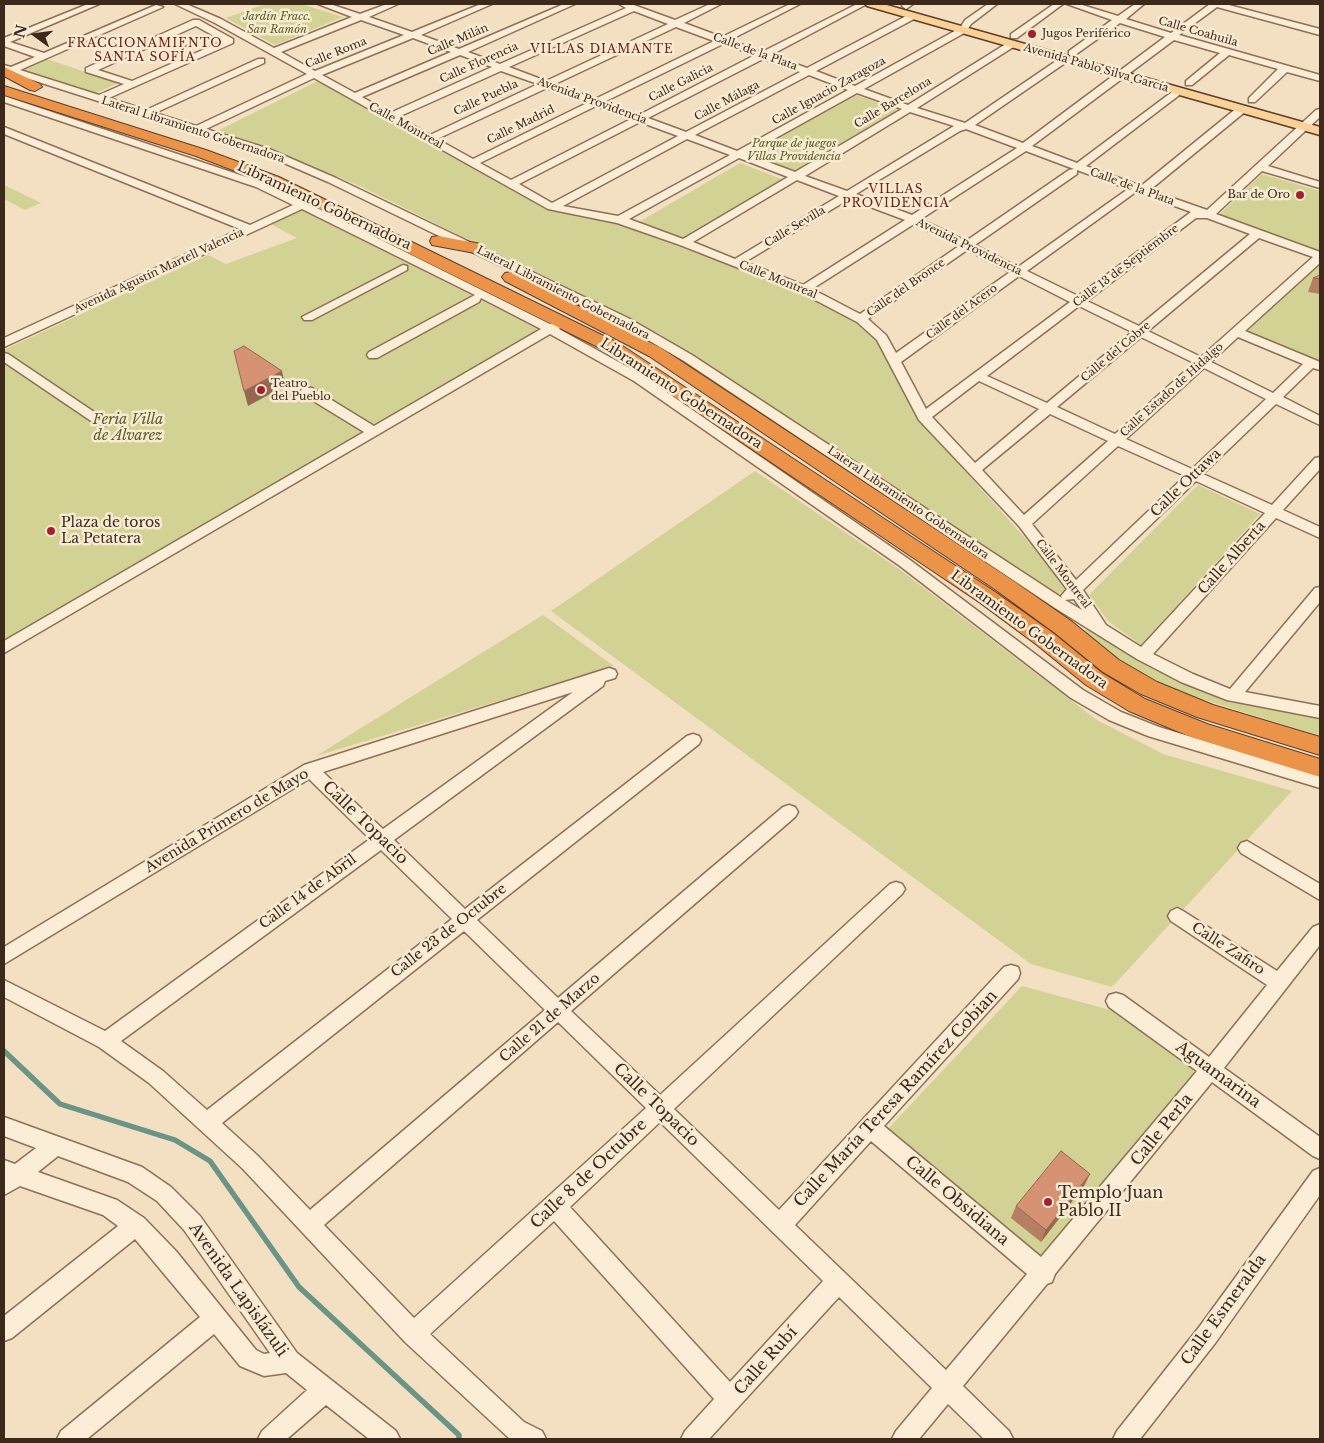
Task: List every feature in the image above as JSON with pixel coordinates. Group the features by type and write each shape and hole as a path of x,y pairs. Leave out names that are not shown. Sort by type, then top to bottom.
{"highway":[{"name":"Libramiento Gobernadora","path":"5,71 35,87 265,162 360,203 570,306 655,352 1004,585 1064,627 1111,666 1149,688 1205,711 1320,746"},
{"name":"Libramiento Gobernadora","path":"4,90 228,162 556,325 612,347 987,597 1045,639 1094,679 1137,705 1199,731 1320,768"},
{"path":"150,137 220,170"},
{"path":"438,242 476,248"}],"main road":[{"name":"Avenida Pablo Silva García","path":"871,4 914,16 965,26"},
{"name":"Avenida Pablo Silva García","path":"905,4 965,26 1247,105 1304,127 1320,131"},
{"name":"Avenida Pablo Silva García","path":"1247,105 1318,116"}],"street":[{"path":"4,42 95,4"},
{"path":"5,71 39,55 159,7 148,4"},
{"name":"Calle Montreal","path":"179,4 218,21 552,207 620,220 684,243 804,289 861,319 882,338 924,417 1024,523 1075,589 1101,628 1143,655 1187,678 1233,696 1320,712"},
{"name":"Avenida Providencia","path":"322,4 413,34 913,219 1320,421"},
{"path":"274,52 394,4"},
{"name":"Calle Roma","path":"196,130 315,75 488,4"},
{"name":"Calle Milán","path":"355,97 571,4"},
{"name":"Calle Puebla","path":"429,139 717,4"},
{"name":"Calle Madrid","path":"472,163 796,4"},
{"name":"Calle Galicia","path":"510,184 863,4"},
{"name":"Calle Ignacio Zaragoza","path":"620,220 857,90 965,26 992,4"},
{"name":"Calle Barcelona","path":"684,243 909,109 1013,40 1059,4"},
{"name":"Calle Coahuila","path":"1071,4 1171,36 1320,78"},
{"name":"Calle Sevilla","path":"736,263 962,128 1068,56 1140,4"},
{"path":"804,289 1021,150 1215,4 1320,32"},
{"name":"Calle de la Plata","path":"629,5 1021,150 1142,191 1320,257"},
{"name":"Calle Florencia","path":"389,116 500,67 629,5"},
{"name":"Calle Málaga","path":"552,207 914,16"},
{"path":"95,98 230,41 196,22 89,70 129,83"},
{"path":"4,42 39,55"},
{"name":"Calle del Bronce","path":"861,319 1076,170 1184,87 1226,52"},
{"path":"146,114 261,61"},
{"path":"1142,191 1247,105 1285,68"},
{"name":"Lateral Libramiento Gobernadora","path":"5,71 265,151 324,176 624,321 688,358 1060,604 1101,628"},
{"path":"4,99 220,170 308,202"},
{"path":"1208,215 1318,116"},
{"path":"6,135 107,171 250,229"},
{"path":"6,135 96,176 217,226 232,237"},
{"path":"1260,167 1320,185"},
{"name":"Calle de la Plata","path":"1076,170 1129,192 1193,215"},
{"path":"96,176 107,171"},
{"name":"Calle del Acero","path":"894,362 1129,192"},
{"name":"Avenida Agustín Martell Valencia","path":"4,344 308,202"},
{"name":"Calle 13 de Septiembre","path":"924,417 1193,215 1208,215"},
{"name":"Calle del Cobre","path":"974,471 1258,233"},
{"name":"Calle Estado de Hidalgo","path":"1024,523 1320,257"},
{"path":"308,317 403,268"},
{"path":"373,355 475,299"},
{"path":"4,648 556,325 638,378 905,564 1077,694 1115,716 1154,732 1320,782"},
{"path":"1237,332 1316,364"},
{"path":"4,357 102,422"},
{"name":"Calle Ottawa","path":"1060,604 1274,398 1316,364"},
{"path":"978,376 1320,533"},
{"path":"307,391 374,432"},
{"name":"Calle Alberta","path":"1143,655 1320,461"},
{"path":"1233,696 1320,592"},
{"name":"Avenida Primero de Mayo","path":"4,956 310,770 609,674"},
{"name":"Calle 14 de Abril","path":"106,1041 381,838 609,674"},
{"name":"Calle 23 de Octubre","path":"206,1123 692,740"},
{"name":"Calle Topacio","path":"310,770 1001,1439"},
{"name":"Calle 21 de Marzo","path":"309,1224 789,812"},
{"path":"1247,848 1320,894"},
{"name":"Calle 8 de Octubre","path":"413,1334 555,1206 896,889"},
{"name":"Calle Zafiro","path":"1177,916 1280,982"},
{"name":"Calle Perla","path":"904,1439 1044,1274 1320,932"},
{"name":"Calle María Teresa Ramírez Cobian","path":"780,1225 1011,973"},
{"path":"4,988 106,1041 156,1077 250,1162 413,1334 523,1436"},
{"name":"Aguamarina","path":"1116,1001 1320,1148"},
{"name":"Avenida Lapislázuli","path":"4,1127 135,1174 164,1194 192,1224 289,1361 264,1365 248,1358 168,1259 136,1225 109,1208 8,1177"},
{"name":"Calle Obsidiana","path":"870,1128 1044,1274"},
{"path":"8,1177 56,1145"},
{"name":"Calle Esmeralda","path":"1125,1439 1208,1334 1320,1178"},
{"path":"555,1206 730,1400"},
{"path":"4,1330 136,1225"},
{"name":"Calle Rubí","path":"693,1439 838,1281"},
{"path":"70,1439 215,1319"},
{"path":"289,1361 388,1439"},
{"path":"270,1439 325,1390"}],"green space":[{"name":"Jardín Fracc. San Ramón","path":"265,4 301,4 343,17 275,45 226,18"},
{"path":"44,58 118,83 94,94 17,70"},
{"path":"318,81 545,209 616,223 802,293 860,324 876,339 918,419 1069,587 1057,595 659,334 362,187 268,148 217,131"},
{"name":"Parque de juegos Villas Providencia","path":"853,94 898,110 796,171 748,154"},
{"path":"740,163 784,180 683,238 639,222"},
{"path":"1262,174 1320,191 1320,253 1219,215"},
{"path":"4,185 41,203 25,210 4,199"},
{"name":"Feria Villa de Álvarez","path":"303,209 542,330 4,643 4,350 208,255 226,264 297,238 271,224"},
{"path":"1320,259 1320,364 1241,332"},
{"path":"755,471 899,569 1097,720 1163,754 1292,791 1112,987 1031,964 551,611"},
{"path":"1198,485 1260,514 1141,645 1108,621 1089,595"},
{"path":"543,615 614,666 316,756"},
{"path":"1088,628 1171,676 1238,702 1320,718 1320,736 1176,691 1112,657 1082,632"},
{"path":"1022,986 1114,1011 1198,1070 1042,1262 886,1131"}],"building":[{"path":"244,346 282,371 244,391 234,351"},
{"name":"Templo Juan Pablo II","path":"1061,1151 1090,1174 1046,1230 1016,1206"}],"waterway":[{"path":"4,1051 60,1104 175,1140 210,1161 299,1287 459,1435 459,1439"}],"place":[{"name":"Jugos Periférico","path":"1032,34"},
{"name":"Bar de Oro","path":"1300,195"},
{"name":"Teatro del Pueblo","path":"261,390"},
{"name":"Plaza de toros La Petatera","path":"51,531"},
{"name":"Templo Juan Pablo II","path":"1048,1202"}],"district":[{"name":"VILLAS DIAMANTE","path":"602,50"},
{"name":"FRACCIONAMIENTO SANTA SOFÍA","path":"145,51"},
{"name":"VILLAS PROVIDENCIA","path":"896,197"}]}
